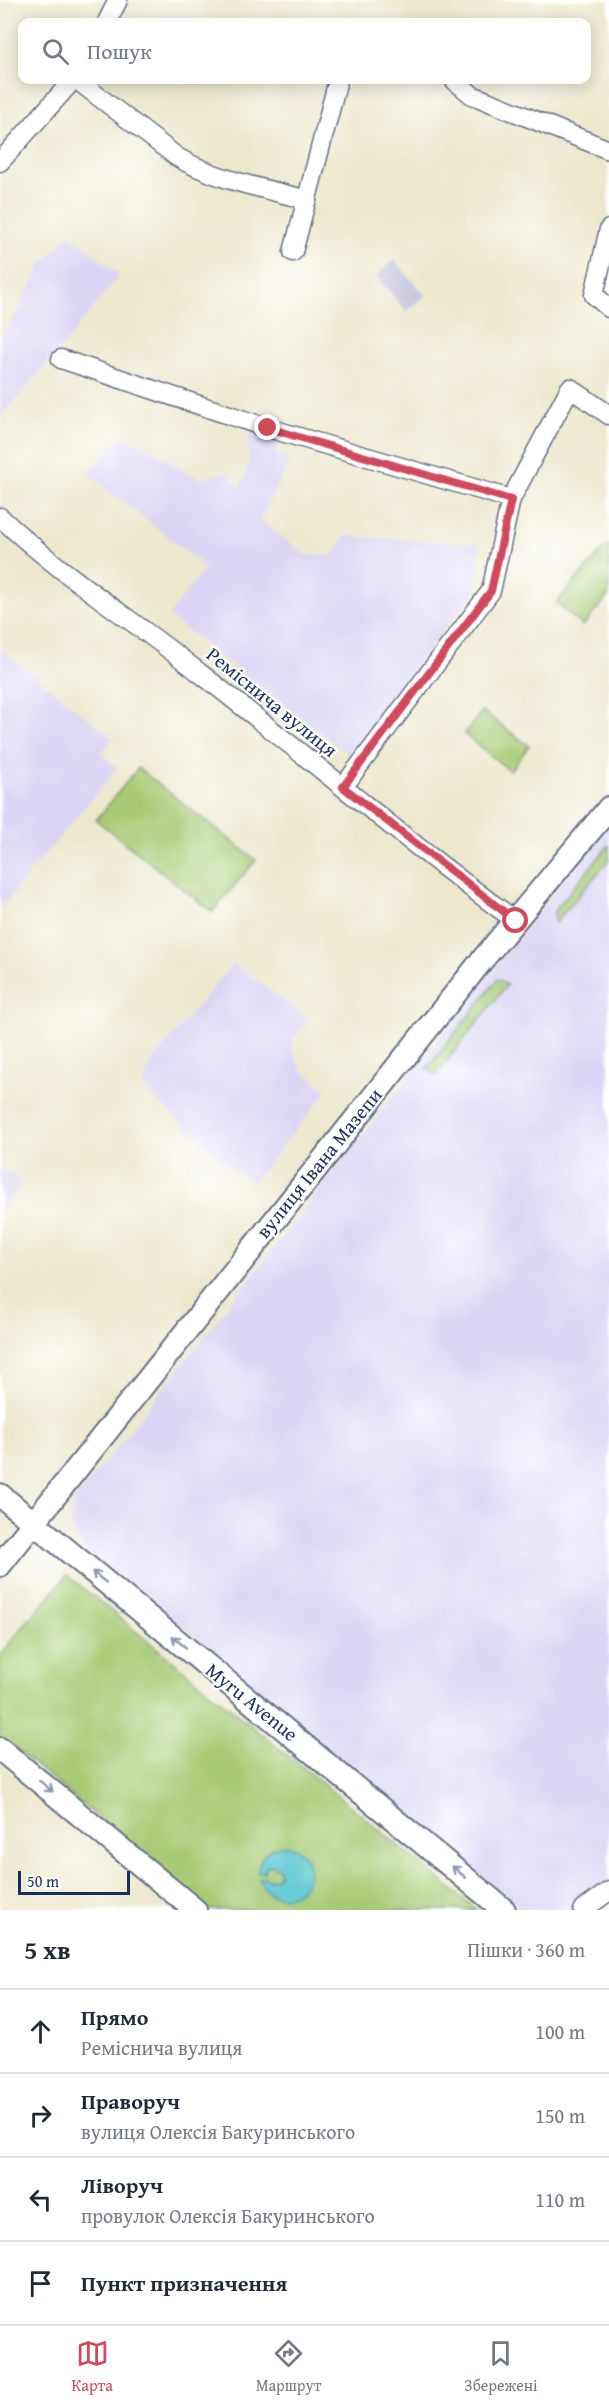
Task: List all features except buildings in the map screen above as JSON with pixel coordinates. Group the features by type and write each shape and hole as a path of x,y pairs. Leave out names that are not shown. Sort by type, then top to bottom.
{"main road":[{"name":"вулиця Івана Мазепи","path":"0,1565 152,1376 319,1162 609,808"},
{"name":"Myru Avenue","path":"0,1495 504,1910"},
{"path":"0,1749 195,1910"}],"street":[{"path":"109,18 118,0"},
{"path":"0,162 71,84"},
{"path":"80,84 177,157 194,166 214,174 307,200"},
{"path":"293,252 337,84"},
{"path":"459,84 472,95 609,150"},
{"path":"609,229 594,295 609,308"},
{"path":"61,359 268,428 511,500"},
{"path":"343,787 491,591 511,500 570,388 609,415"},
{"name":"Реміснича вулиця","path":"0,518 28,544 201,673 516,921"},
{"path":"583,1910 609,1891"}],"shaded area":[{"path":"70,234 119,275 60,350 0,417 0,339 18,312 42,264"},
{"path":"394,260 425,295 407,312 376,276"},
{"path":"248,432 280,442 275,455 290,461 260,520 306,555 334,555 345,536 480,544 475,591 399,686 350,755 168,616 206,567 88,474 115,442 126,437 200,479 227,472 240,488 249,465"},
{"path":"0,649 113,738 101,753 117,768 0,909"},
{"path":"609,823 609,1887 572,1910 522,1910 146,1596 85,1550 72,1529 70,1516 75,1500"},
{"path":"233,963 309,1020 290,1043 301,1070 327,1091 252,1183 214,1153 142,1086 150,1064"},
{"path":"0,1167 21,1182 0,1212"}],"green space":[{"path":"607,545 609,547 609,595 583,626 556,603"},
{"path":"482,711 529,746 510,771 464,734"},
{"path":"138,768 256,860 212,912 96,820"},
{"path":"609,845 609,860 555,923 554,911"},
{"path":"498,979 507,985 436,1075 427,1068"},
{"path":"67,1575 477,1910 209,1910 0,1736 0,1654"}],"water":[{"path":"283,1845 297,1849 305,1857 309,1866 304,1886 296,1893 286,1897 269,1892 259,1878 276,1879 280,1873 279,1868 270,1865 264,1872 258,1873 260,1862 265,1854 272,1848"}],"route":[{"path":"268,428 511,500 491,591 343,787 482,897 516,921"}]}
